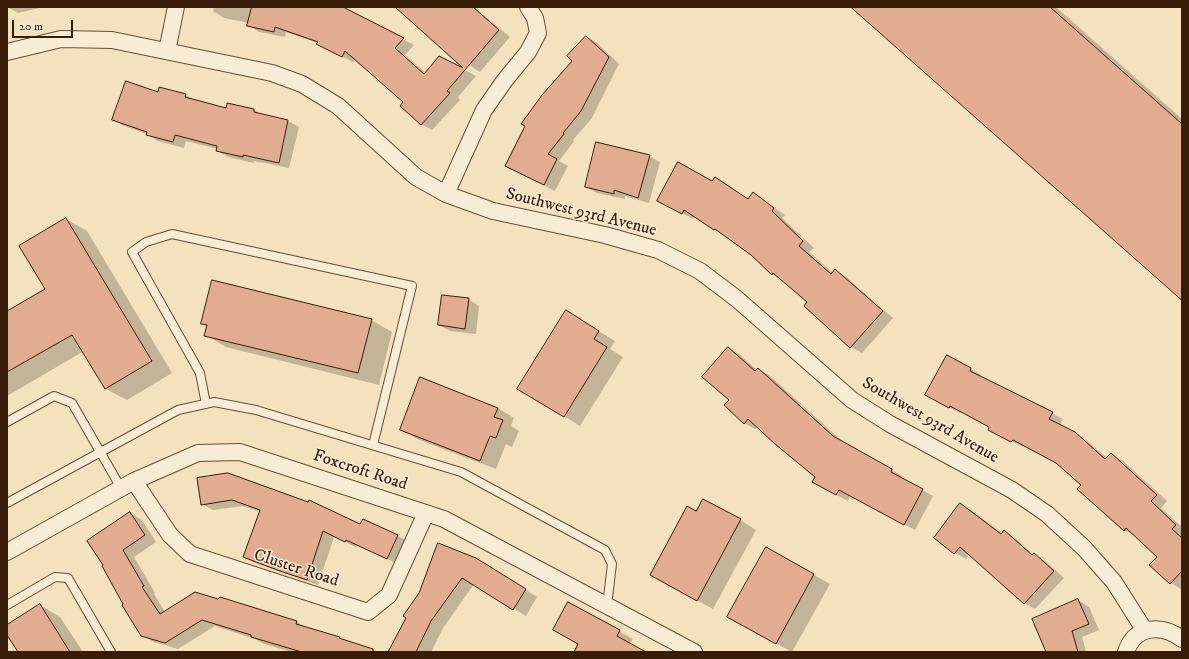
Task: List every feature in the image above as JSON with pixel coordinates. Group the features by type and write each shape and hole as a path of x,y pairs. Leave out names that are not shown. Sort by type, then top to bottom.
{"street":[{"path":"167,51 176,7"},
{"path":"446,194 484,110 505,80 528,52 538,33 531,12"},
{"name":"Southwest 93rd Avenue","path":"7,52 61,39 112,40 272,73 302,84 338,106 416,176 446,194 493,211 604,235 658,250 700,271 738,299 852,400 890,424 1012,490 1046,514 1084,548 1114,582 1145,630"},
{"name":"Foxcroft Road","path":"7,552 128,484 198,453 240,452 444,519 694,652"},
{"name":"Cluster Road","path":"128,484 170,536 190,554 368,612 389,595 426,513"},
{"path":"1126,652 1134,638 1145,630 1159,629 1174,633 1182,639"}],"lane":[{"path":"206,404 200,373 132,252 146,242 172,234 412,286 373,445"},
{"path":"7,422 54,396 72,402 102,452 128,484"},
{"path":"7,503 178,410 214,402 256,410 461,472 605,550 612,564 608,606"},
{"path":"7,605 55,577 68,578 111,652"}],"building":[{"path":"252,7 343,7 404,38 395,48 424,74 439,56 463,68 395,7 473,7 499,30 447,91 450,93 421,125 400,106 403,102 345,51 342,57 316,44 318,42 275,27 274,32 247,26"},
{"path":"851,7 1050,7 1182,124 1182,300"},
{"path":"586,36 609,57 581,111 548,154 557,159 544,185 505,166 525,126 521,124 542,95 572,61 567,56"},
{"path":"126,81 158,92 159,87 186,94 185,97 226,108 227,103 254,109 254,112 288,120 279,163 216,151 217,146 175,135 173,142 146,135 147,132 112,120"},
{"path":"596,142 650,155 638,198 614,190 614,194 585,187"},
{"path":"678,162 712,181 715,177 748,199 753,192 774,208 772,211 803,241 799,246 831,274 835,269 883,311 850,348 804,306 807,302 773,273 772,275 751,255 715,229 714,230 684,210 682,214 657,201"},
{"path":"66,218 152,361 105,389 72,335 7,372 7,311 45,289 19,246"},
{"path":"212,280 372,319 358,373 204,336 207,325 201,324"},
{"path":"442,295 469,298 465,329 438,325"},
{"path":"566,310 599,331 594,339 607,347 564,417 517,389"},
{"path":"728,347 755,371 758,368 833,436 892,469 891,472 923,489 904,525 839,490 836,495 812,482 815,477 775,444 748,419 744,424 724,405 729,400 702,377"},
{"path":"947,355 971,368 970,371 1053,412 1049,419 1075,432 1105,459 1111,453 1157,495 1151,501 1176,525 1172,529 1182,538 1182,571 1170,584 1149,565 1157,557 1126,528 1124,531 1077,489 1081,485 1056,463 1013,440 1011,442 988,430 989,427 950,406 949,408 925,395"},
{"path":"420,377 498,408 494,417 503,420 496,438 490,436 480,461 400,430"},
{"path":"228,473 308,502 309,500 360,524 363,519 398,535 387,559 346,540 345,542 323,531 307,580 280,571 243,557 260,510 232,500 201,505 197,478"},
{"path":"703,499 741,519 697,601 650,575 687,506 696,511"},
{"path":"960,503 1001,534 1004,530 1032,555 1034,553 1054,571 1024,604 960,547 954,554 934,538"},
{"path":"130,512 145,535 123,550 144,586 142,587 160,614 195,592 218,599 220,597 297,621 296,624 340,637 339,638 373,649 373,652 302,652 251,637 251,635 202,620 165,643 141,636 122,605 123,604 102,566 103,565 87,541"},
{"path":"438,543 476,558 526,589 513,610 462,578 431,621 416,652 388,652 406,618 403,616 419,593"},
{"path":"766,547 814,574 776,644 727,617"},
{"path":"1078,599 1089,624 1072,631 1078,652 1046,652 1032,619"},
{"path":"568,602 620,630 617,636 646,652 574,652 578,644 553,630"},
{"path":"40,604 70,652 18,652 7,635 7,625"}]}
